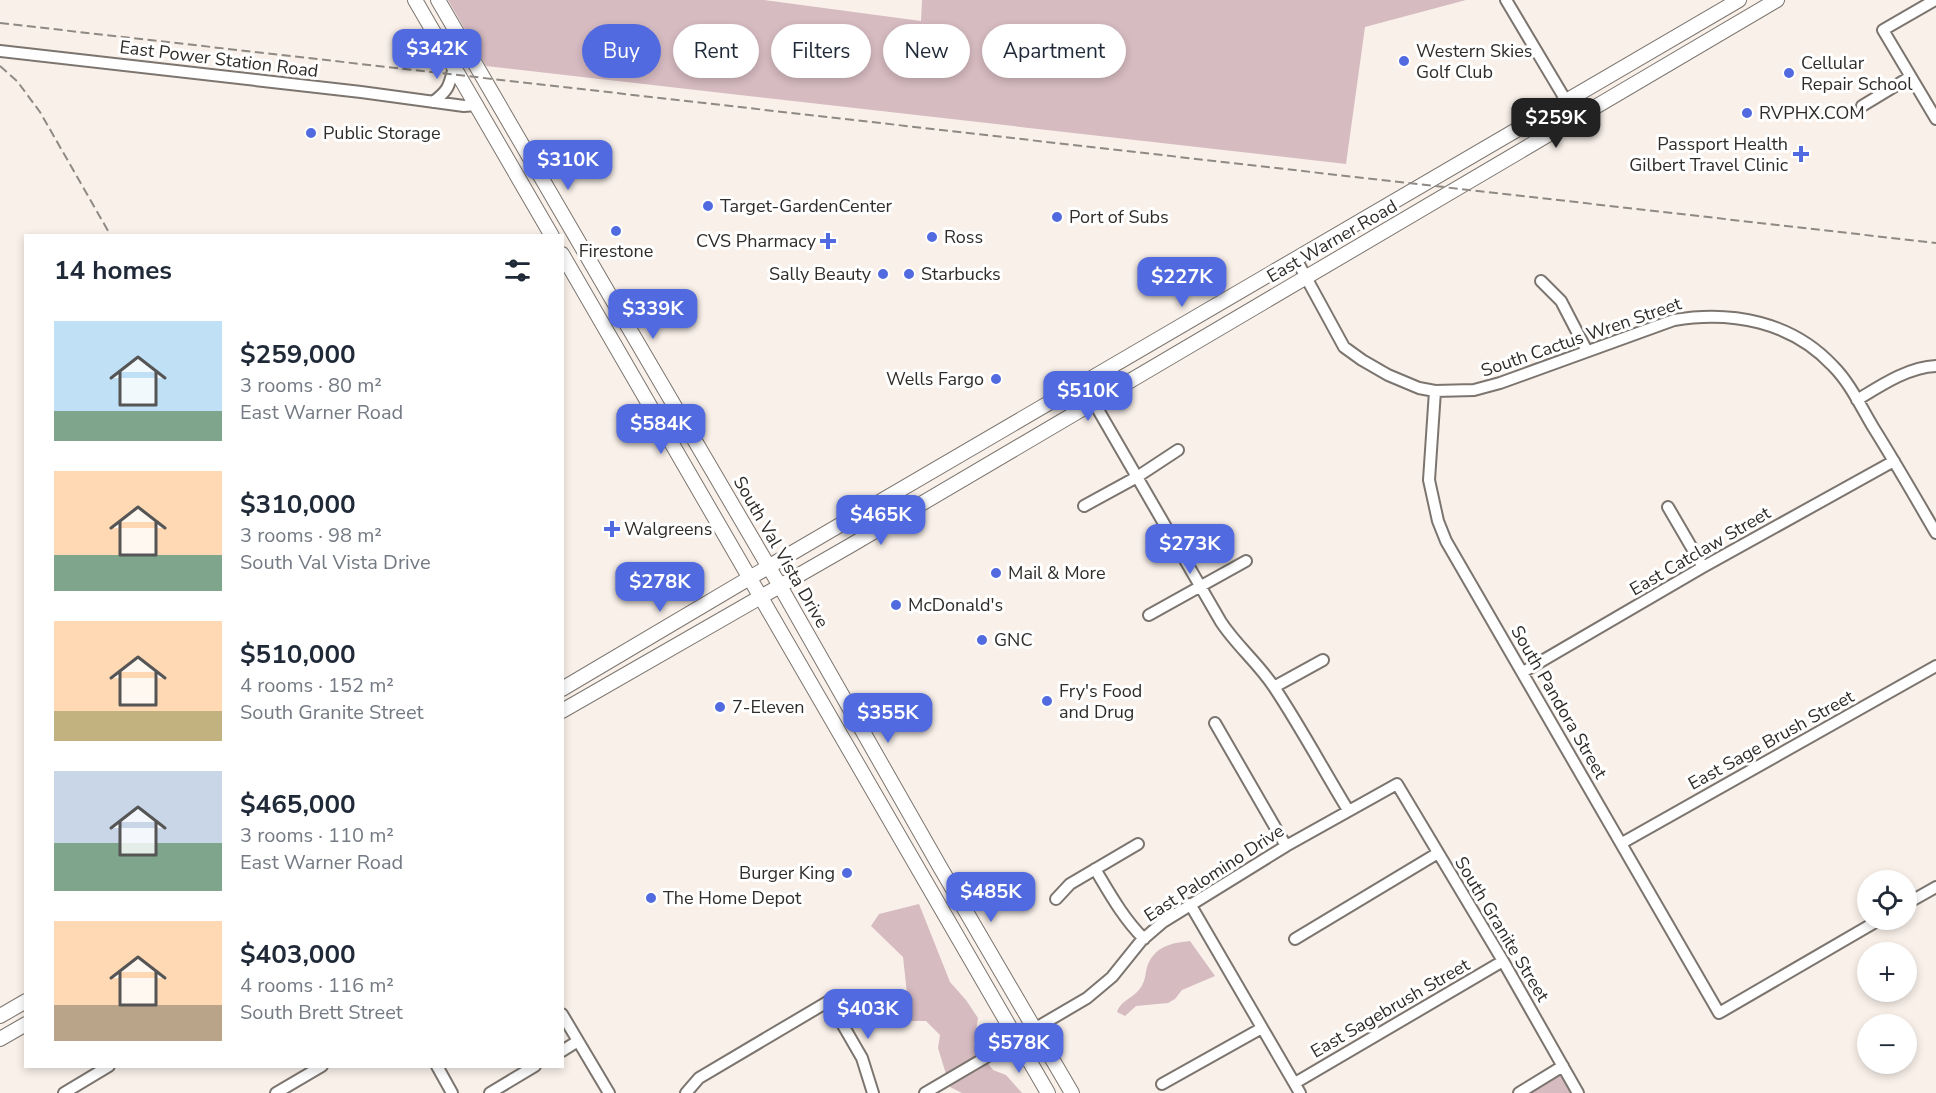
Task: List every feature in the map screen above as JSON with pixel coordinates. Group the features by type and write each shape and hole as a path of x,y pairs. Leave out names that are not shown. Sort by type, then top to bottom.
{"main road":[{"path":"415,0 551,234"},
{"name":"South Val Vista Drive","path":"438,0 769,566 1072,1093"},
{"name":"East Warner Road","path":"564,688 1739,0"},
{"name":"East Warner Road","path":"564,710 780,586 1777,0"},
{"path":"495,140 513,129"},
{"path":"564,257 1048,1093"},
{"path":"1218,305 1228,322"},
{"path":"605,328 622,318"},
{"path":"1093,401 1092,395 1095,387 1123,369 1149,346"},
{"path":"971,450 982,467"},
{"path":"590,672 600,689"},
{"path":"875,795 893,785"},
{"path":"0,1016 24,1002"},
{"path":"0,1039 24,1025"}],"street":[{"path":"1506,0 1577,118"},
{"path":"1935,0 1883,30 1936,120"},
{"name":"East Power Station Road","path":"0,51 464,106 476,105"},
{"path":"433,102 450,86 454,67"},
{"path":"1862,106 1910,77"},
{"name":"South Cactus Wren Street","path":"1296,259 1344,347 1388,375 1419,388 1435,391 1474,390 1494,385 1674,320 1714,315 1749,319 1780,329 1816,350 1835,367 1936,533"},
{"path":"1542,281 1561,301 1587,351"},
{"path":"1857,400 1895,379 1936,366"},
{"name":"South Pandora Street","path":"1435,391 1429,480 1438,521 1446,541 1719,1013 1862,930"},
{"path":"1093,401 1228,633 1257,664 1274,687 1348,810"},
{"path":"1084,506 1137,477 1178,450"},
{"name":"East Catclaw Street","path":"1523,672 1703,567 1894,461"},
{"path":"1668,507 1703,567"},
{"path":"1149,615 1246,561"},
{"path":"1274,687 1323,660"},
{"name":"East Sage Brush Street","path":"1622,843 1936,666"},
{"path":"1215,723 1286,846"},
{"name":"East Palomino Drive","path":"925,1093 1087,998 1112,977 1144,939 1163,922 1190,904 1397,783"},
{"name":"South Granite Street","path":"1397,783 1578,1093"},
{"path":"1056,899 1070,884 1138,844"},
{"path":"1295,939 1438,853"},
{"path":"1095,869 1117,906 1144,939"},
{"path":"1917,897 1936,886"},
{"path":"1190,904 1297,1088"},
{"name":"East Sagebrush Street","path":"1297,1088 1503,961"},
{"path":"686,1093 699,1078 829,1001 862,1058 873,1093"},
{"path":"564,1017 609,1093"},
{"path":"1162,1084 1262,1028"},
{"path":"564,1050 578,1041"},
{"path":"1519,1093 1563,1066"},
{"path":"64,1093 106,1068"},
{"path":"276,1093 319,1068"},
{"path":"438,1068 452,1093"},
{"path":"490,1093 532,1068"}],"shaded area":[{"name":"Western Skies Golf Club","path":"448,0 764,0 921,21 922,0 1466,0 1365,27 1346,164 591,78 661,78 661,24 582,24 582,77 486,66"},
{"path":"919,904 950,982 978,1018 974,1045 993,1070 1006,1075 1022,1093 962,1093 950,1087 938,1048 940,1035 926,1021 910,1021 903,957 871,926 879,914"},
{"path":"1190,941 1215,976 1182,990 1175,999 1168,1003 1136,1006 1125,1016 1117,1012 1123,1003 1140,988 1149,962 1161,948"},
{"path":"1563,1066 1578,1093 1519,1093"}],"railway":[{"path":"0,23 1936,243"},
{"path":"0,66 17,81 40,112 110,234"}],"place":[{"name":"Western Skies Golf Club","path":"1404,61"},
{"name":"Cellular Repair School","path":"1789,73"},
{"name":"RVPHX.COM","path":"1747,113"},
{"name":"Public Storage","path":"311,133"},
{"name":"Passport Health Gilbert Travel Clinic","path":"1801,154"},
{"name":"Target-GardenCenter","path":"708,206"},
{"name":"Port of Subs","path":"1057,217"},
{"name":"Firestone","path":"616,231"},
{"name":"Ross","path":"932,237"},
{"name":"CVS Pharmacy","path":"828,241"},
{"name":"Sally Beauty","path":"883,274"},
{"name":"Starbucks","path":"909,274"},
{"name":"Wells Fargo","path":"996,379"},
{"name":"Walgreens","path":"612,529"},
{"name":"Mail & More","path":"996,573"},
{"name":"McDonald's","path":"896,605"},
{"name":"GNC","path":"982,640"},
{"name":"Fry's Food and Drug","path":"1047,701"},
{"name":"7-Eleven","path":"720,707"},
{"name":"Burger King","path":"847,873"},
{"name":"The Home Depot","path":"651,898"}]}
